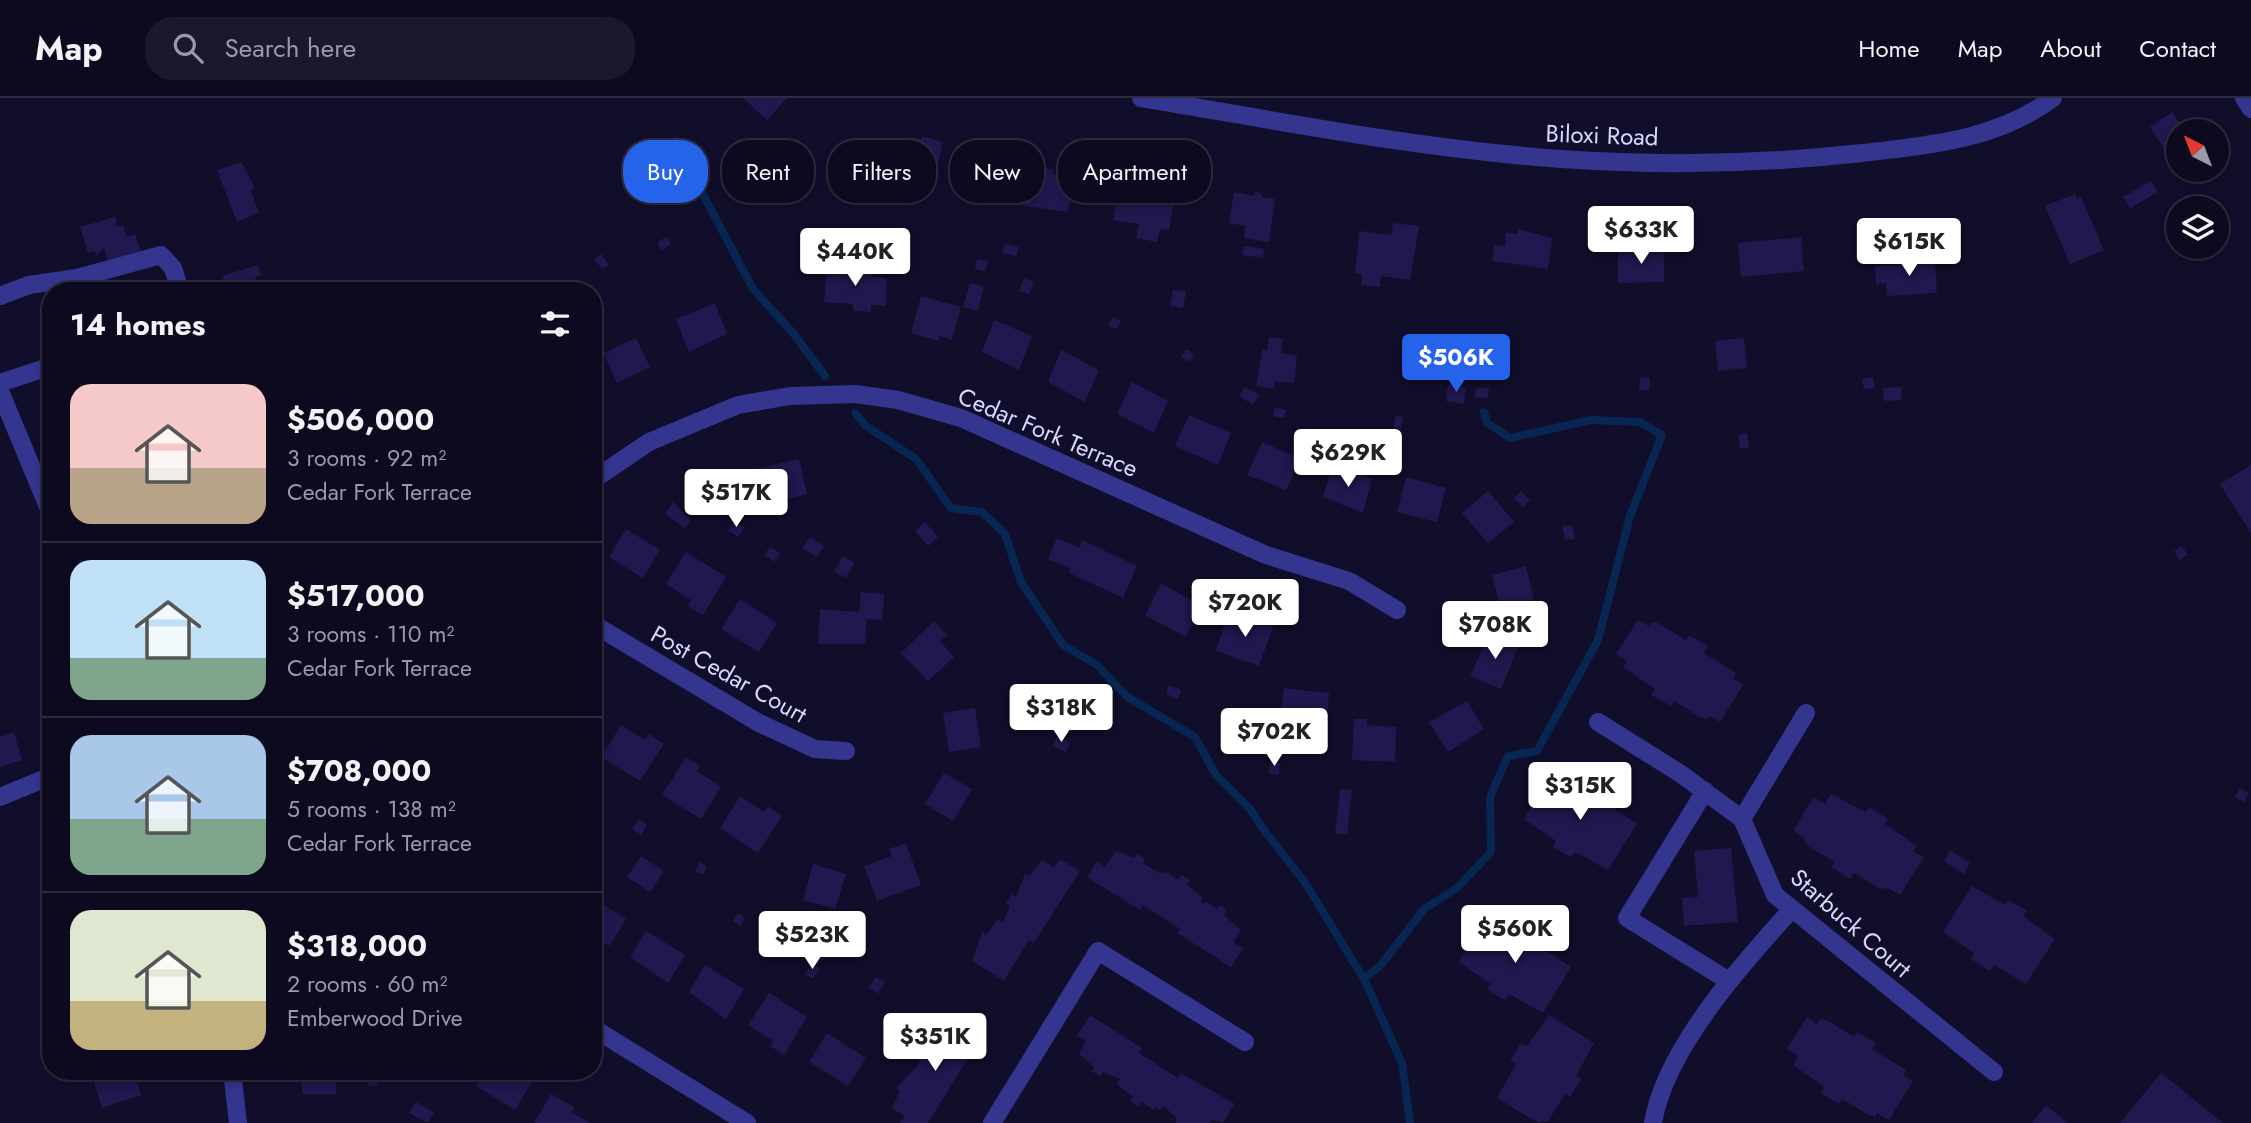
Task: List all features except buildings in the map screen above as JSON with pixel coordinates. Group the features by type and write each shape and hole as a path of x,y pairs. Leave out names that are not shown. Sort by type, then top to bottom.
{"street":[{"name":"Biloxi Road","path":"1141,98 1484,152 1562,159 1679,163 1828,157 1931,145 2005,126 2053,98"},
{"path":"2244,98 2251,109"},
{"path":"50,282 77,278 162,255 173,268 177,282"},
{"path":"0,296 42,283"},
{"path":"0,383 42,369"},
{"path":"0,391 42,492"},
{"name":"Cedar Fork Terrace","path":"602,475 649,442 738,405 790,396 846,394 898,400 961,418 1266,555 1349,580 1397,610"},
{"name":"Post Cedar Court","path":"602,629 759,723 815,749 846,751"},
{"path":"1598,722 1705,791 1742,819 1806,713"},
{"path":"0,797 42,779"},
{"path":"1705,791 1627,918 1729,981"},
{"name":"Starbuck Court","path":"1742,819 1770,887 1792,909 1994,1072"},
{"path":"1653,1123 1667,1080 1711,1004 1792,909"},
{"path":"992,1123 1098,951 1245,1042"},
{"path":"602,1034 747,1123"},
{"path":"233,1080 238,1123"}],"waterway":[{"path":"708,203 753,289 793,333 825,376"},
{"path":"1364,979 1381,965 1424,909 1457,888 1491,852 1490,797 1508,756 1537,751 1598,640 1630,516 1662,435 1640,422 1591,420 1510,438 1487,423 1484,412"},
{"path":"855,413 865,425 916,459 951,508 982,512 1005,534 1021,582 1063,645 1097,665 1126,696 1195,737 1216,775 1251,810 1304,881 1364,979 1402,1063 1410,1123"}]}
